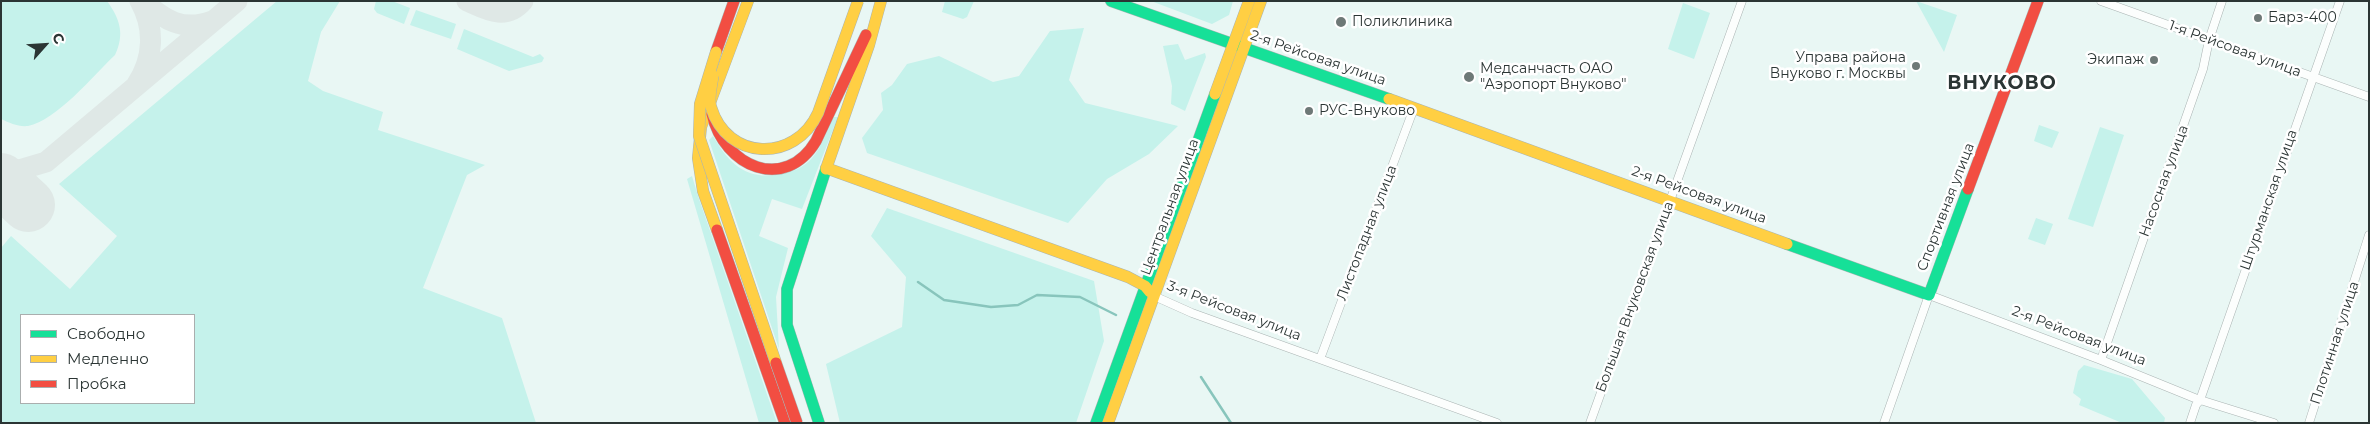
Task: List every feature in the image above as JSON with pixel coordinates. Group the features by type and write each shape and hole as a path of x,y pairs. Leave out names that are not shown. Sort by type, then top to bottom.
{"main road":[{"path":"734,1 700,98 697,124 699,136 797,423"},
{"path":"748,1 701,126 698,150 703,191 785,423"},
{"path":"716,52 710,104 720,127 743,146 762,150 782,148 803,135 814,120 858,1"},
{"name":"2-я Рейсовая улица","path":"1111,1 1414,108 1929,295"},
{"name":"Центральная улица","path":"1108,423 1154,296 1239,46 1249,1"},
{"name":"Центральная улица","path":"1096,423 1145,286 1239,46 1262,1"},
{"name":"Спортивная улица","path":"1929,295 2038,1"},
{"path":"710,100 718,135 726,150 745,163 758,167 781,168 794,163 811,149 879,7"},
{"path":"819,423 787,325 786,297 788,280 869,45 879,7"},
{"name":"3-я Рейсовая улица","path":"826,168 1128,277 1145,286 1154,296"}],"street":[{"name":"Большая Внуковская улица","path":"1590,423 1742,1"},
{"name":"1-я Рейсовая улица","path":"2101,1 2369,97"},
{"name":"Насосная улица","path":"2101,360 2203,70 2222,1"},
{"name":"Штурманская улица","path":"2190,423 2196,405 2200,400 2340,1"},
{"name":"Листопадная улица","path":"1320,359 1414,108"},
{"name":"Плотинная улица","path":"2309,423 2369,235"},
{"name":"2-я Рейсовая улица","path":"1929,295 2101,360 2200,400 2274,423"},
{"name":"Спортивная улица","path":"1884,423 1929,295"},
{"name":"3-я Рейсовая улица","path":"1154,296 1192,312 1497,423"}],"shaded area":[{"path":"1,1 107,1 120,27 120,40 115,55 62,107 50,116 28,126 17,125 1,119"},
{"path":"277,1 340,1 321,32 308,81 323,91 383,112 378,130 485,165 467,175 423,288 502,318 536,423 1,423 1,248 11,236 70,289 117,236 59,184"},
{"path":"376,1 392,1 410,8 404,24 377,13 374,9"},
{"path":"945,1 974,1 967,17 963,19 942,12"},
{"path":"1151,1 1233,1 1229,15 1212,24"},
{"path":"1916,1 1957,15 1944,52"},
{"path":"1683,3 1710,13 1694,59 1668,49"},
{"path":"416,10 456,24 451,39 410,25"},
{"path":"1084,28 1069,80 1085,103 1178,126 1149,154 1107,179 1068,223 867,153 862,138 883,110 881,93 892,85 907,64 939,56 993,82 1019,76 1050,31"},
{"path":"464,29 533,57 540,54 544,58 542,62 509,71 457,49"},
{"path":"1178,44 1185,60 1205,53 1206,57 1185,111 1171,104 1172,86 1163,46"},
{"path":"834,117 838,117 802,209 772,199 759,236 788,248 776,297 779,349 709,140 713,136 726,155 740,168 758,175 781,174 798,169 816,154"},
{"path":"2039,125 2059,132 2052,148 2034,141"},
{"path":"2100,127 2124,135 2093,227 2068,219"},
{"path":"692,176 777,423 759,423 687,179"},
{"path":"887,208 1094,281 1104,341 1076,423 840,423 826,364 902,327 906,277 871,236"},
{"path":"2036,218 2053,224 2045,245 2028,239"},
{"path":"2084,365 2132,379 2165,418 2164,423 2122,423 2079,405 2081,399 2073,393 2078,371"}],"waterway":[{"path":"918,282 944,300 991,307 1018,305 1037,295 1080,297 1116,315"},
{"path":"1201,377 1231,423"}],"taxiway":[{"path":"137,84 147,64 150,43 148,22 140,1"},
{"path":"143,1 166,19 183,25 202,24 212,21"},
{"path":"1,169 19,170 46,162 237,1"},
{"path":"467,1 496,12 510,11 523,1"}],"runway":[{"path":"1,180 28,205"}],"traffic: fast":[{"path":"1111,1 1389,99"},
{"path":"1096,423 1215,94"},
{"path":"819,423 787,325 787,289 826,169"},
{"path":"1787,244 1929,295 1968,189"}],"traffic: slow":[{"path":"717,230 703,191 698,158 701,127 748,1"},
{"path":"713,76 710,95 711,107 719,125 731,138 746,146 762,149 778,147 794,141 807,129 818,113 858,1"},
{"path":"826,169 869,45 881,1"},
{"path":"1215,94 1249,1"},
{"path":"1108,423 1261,1"},
{"path":"716,52 700,104 699,136 776,363"},
{"path":"1389,99 1787,244"},
{"path":"826,168 1128,277 1145,286 1150,292"}],"traffic: jam":[{"path":"716,52 734,1"},
{"path":"1968,189 2038,1"},
{"path":"712,114 719,133 729,148 742,160 757,167 773,169 788,166 803,157 816,141 866,35"},
{"path":"717,230 785,423"},
{"path":"776,363 797,423"}],"place":[{"name":"Барз-400","path":"2258,18"},
{"name":"Поликлиника","path":"1341,22"},
{"name":"Экипаж","path":"2154,60"},
{"name":"Управа района Внуково г. Москвы","path":"1916,66"},
{"name":"Медсанчасть ОАО \"Аэропорт Внуково\"","path":"1469,77"},
{"name":"РУС-Внуково","path":"1309,111"}],"district":[{"name":"ВНУКОВО","path":"2002,83"}]}
